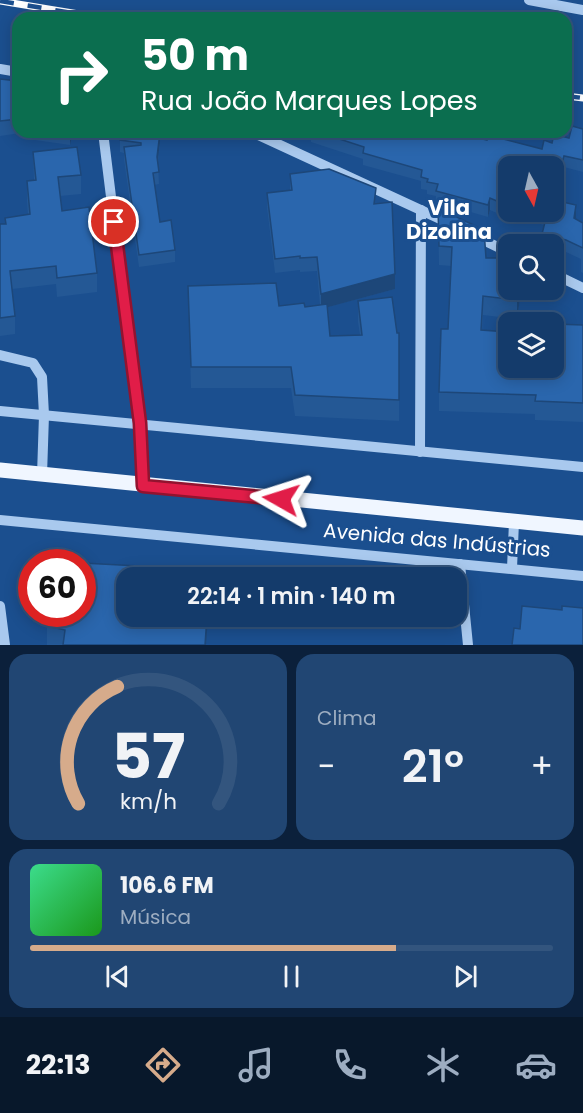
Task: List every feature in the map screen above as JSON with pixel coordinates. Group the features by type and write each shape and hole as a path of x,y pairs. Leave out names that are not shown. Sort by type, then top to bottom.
{"main road":[{"name":"Avenida das Indústrias","path":"0,470 583,528"}],"street":[{"path":"529,0 583,10"},
{"path":"104,138 140,423 143,486"},
{"path":"265,138 498,247"},
{"path":"420,452 421,210"},
{"path":"564,279 583,288"},
{"path":"0,355 33,363 42,377 44,415 42,475"},
{"path":"0,411 583,467"},
{"name":"Avenida das Indústrias","path":"0,520 583,576"},
{"path":"512,568 514,522"},
{"path":"460,564 468,645"},
{"path":"0,606 5,645"}],"building":[{"path":"0,79 12,80 12,120 0,121"},
{"path":"572,126 583,129 583,160 564,156 498,156 498,202 490,198 488,205 436,191 438,184 427,182 428,179 421,177 422,170 363,153 364,147 336,138 478,138 487,140 488,138 503,138 542,149 544,140 552,143 553,138 572,138"},
{"path":"120,138 159,138 157,157 159,172 153,173 160,222 171,220 175,250 139,255 124,147 141,145 141,143 120,140"},
{"path":"77,147 81,175 58,177 62,211 89,207 97,273 57,278 56,266 10,271 15,316 0,318 0,224 6,224 5,218 30,214 27,181 36,180 33,152"},
{"path":"329,169 376,188 374,204 392,202 395,274 321,294 317,257 300,258 300,256 275,259 267,193 292,190 290,174"},
{"path":"564,202 576,205 574,218 583,223 583,248 564,240 564,234 542,234 545,222 564,222"},
{"path":"438,208 484,230 486,258 498,258 498,298 483,296 481,330 498,331 498,378 564,378 564,324 583,325 583,403 535,401 536,395 439,392 441,329 448,329 452,247 439,246"},
{"path":"276,283 279,306 304,303 305,307 327,304 330,336 362,335 358,301 392,297 397,333 399,333 399,400 295,395 291,367 191,367 188,286"},
{"path":"96,564 158,567 116,567 116,627 206,627 205,645 63,645 65,630 52,627 96,627"},
{"path":"522,606 562,610 562,606 583,608 583,645 512,645 514,628 520,629"}],"railway":[{"path":"0,1 67,12"},
{"path":"572,97 583,98"}],"district":[{"name":"Vila Dizolina","path":"449,219"}],"route":[{"path":"114,222 140,423 143,486 281,499"}]}
